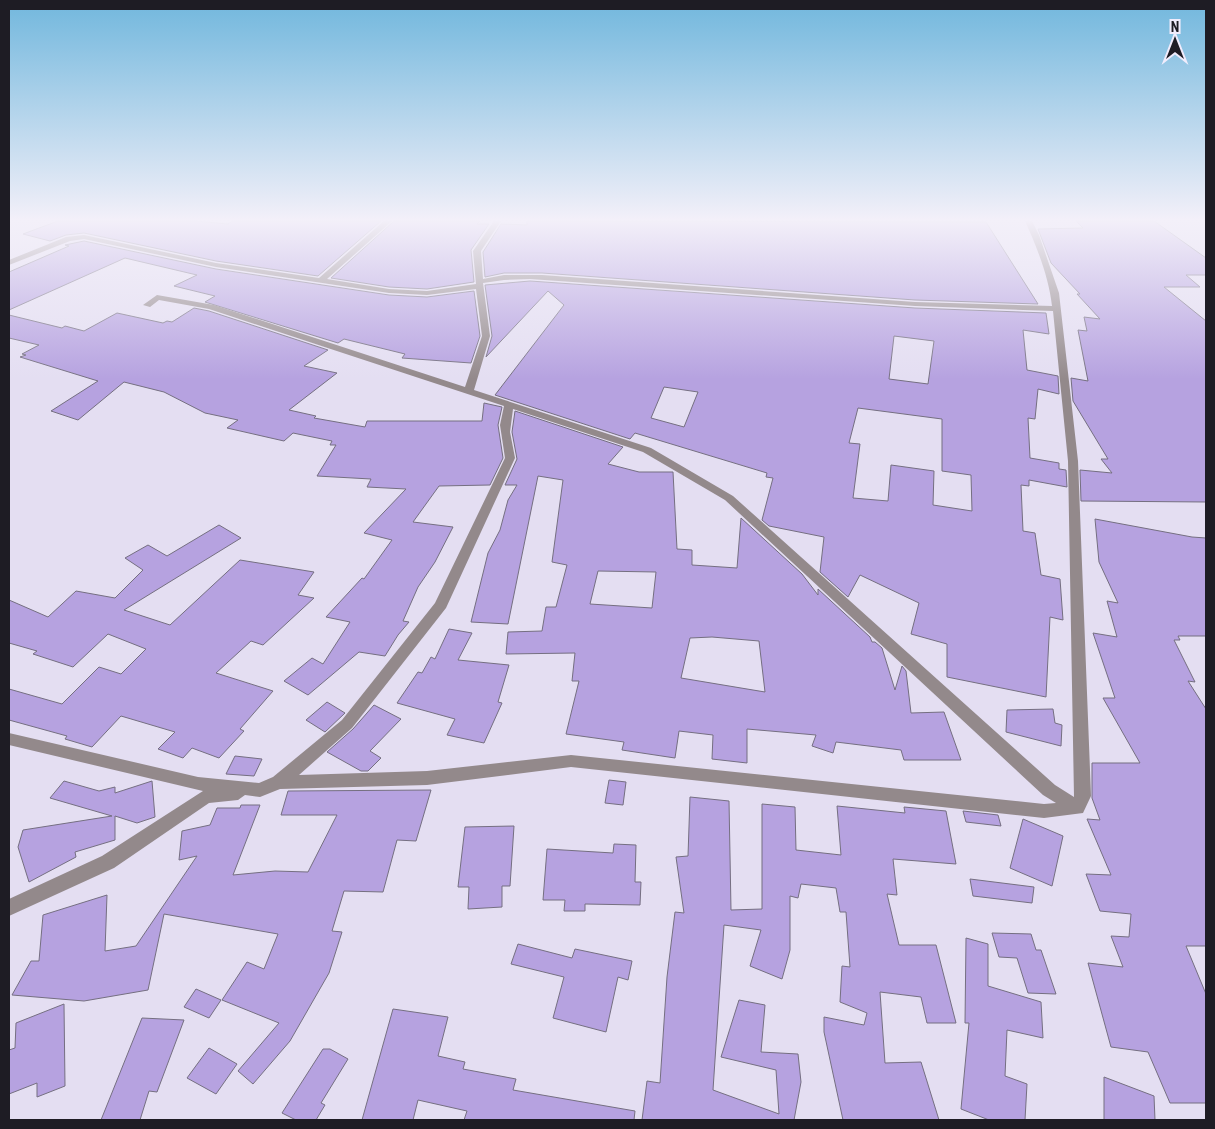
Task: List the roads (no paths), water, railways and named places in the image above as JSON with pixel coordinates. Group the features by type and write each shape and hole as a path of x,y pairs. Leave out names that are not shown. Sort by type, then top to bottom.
{"street":[{"path":"277,274 389,291 427,293 480,284 502,278 525,277 915,304 1057,309"},
{"path":"321,280 328,274"},
{"path":"469,391 486,336 479,274"},
{"path":"1049,274 1056,293 1074,461 1083,796 1077,808"},
{"path":"147,304 157,297 211,307 647,450 729,498 1049,790 1077,808"},
{"path":"9,908 108,862 206,797 260,790 279,782 347,724 441,605 510,458 504,432 510,406"},
{"path":"9,739 198,784 260,790"},
{"path":"279,782 427,778 571,761 1044,811 1077,808"}]}
